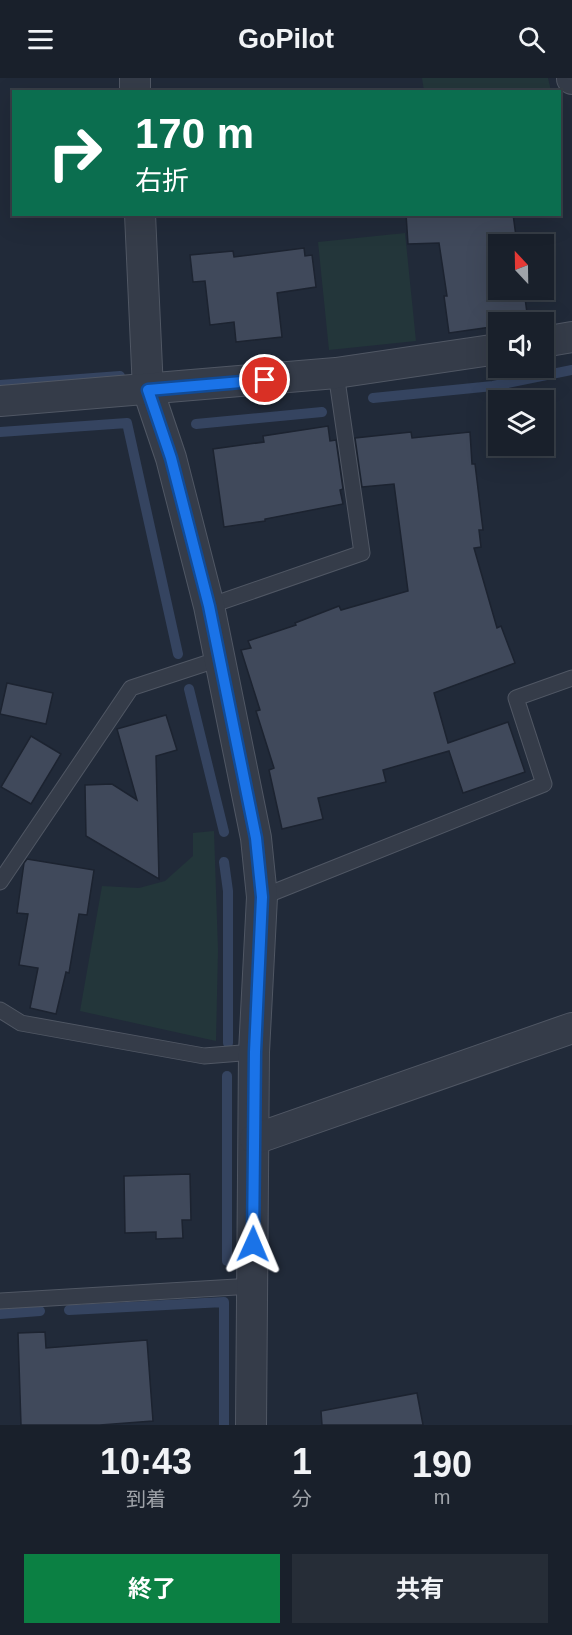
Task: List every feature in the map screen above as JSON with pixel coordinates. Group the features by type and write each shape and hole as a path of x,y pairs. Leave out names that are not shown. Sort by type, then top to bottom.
{"street":[{"path":"140,216 148,390 171,458 209,606 256,838 262,897 255,1052 251,1425"},
{"path":"554,340 572,337"},
{"path":"0,401 336,373 488,350"},
{"path":"255,1139 572,1028"}],"lane":[{"path":"209,606 362,554 336,373"},
{"path":"0,882 131,688 219,659"},
{"path":"262,897 544,784 516,698 572,678"},
{"path":"0,1010 21,1023 204,1056 255,1052"},
{"path":"0,1301 253,1286"}],"green space":[{"path":"422,78 548,78 551,90 424,90"},
{"path":"405,233 416,341 329,350 318,242"},
{"path":"214,831 218,950 216,1041 80,1011 102,886 139,888 165,881 193,856 193,833"}],"building":[{"path":"406,216 513,216 516,234 488,234 488,300 525,300 527,312 488,312 488,327 449,333 444,296 447,296 439,243 408,244"},
{"path":"304,248 305,256 312,255 316,287 277,293 282,337 236,342 234,322 210,325 205,281 193,282 190,255 233,251 234,257"},
{"path":"328,426 330,441 336,440 343,504 265,519 265,521 224,527 213,449 264,442 263,436"},
{"path":"411,432 412,438 470,432 472,464 475,464 483,530 479,530 481,547 474,548 497,628 501,626 515,663 434,693 448,743 508,722 525,772 463,793 449,751 383,770 386,782 318,798 323,819 282,829 269,770 274,768 256,711 260,710 241,650 251,648 248,641 296,625 295,623 339,606 341,610 408,591 394,484 362,487 355,438"},
{"path":"7,683 53,693 46,724 0,714"},
{"path":"166,715 177,750 156,756 159,879 86,836 85,785 112,784 137,800 117,729"},
{"path":"31,736 61,754 31,804 1,787"},
{"path":"27,859 94,870 87,915 79,914 69,973 66,972 56,1014 30,1008 38,968 19,965 28,914 17,913 24,863"},
{"path":"190,1174 191,1220 182,1220 183,1238 156,1239 156,1232 125,1233 124,1176"},
{"path":"45,1332 46,1348 147,1340 153,1421 100,1425 21,1425 18,1333"},
{"path":"417,1393 423,1425 322,1425 321,1411"}],"waterway":[{"path":"373,398 493,386 572,370"},
{"path":"0,385 120,376"},
{"path":"196,424 322,412"},
{"path":"0,432 127,423 178,654"},
{"path":"189,689 224,832"},
{"path":"224,862 228,891 228,1043"},
{"path":"227,1076 227,1261"},
{"path":"69,1310 224,1302 224,1425"},
{"path":"0,1314 40,1311"}],"route":[{"path":"253,1244 255,1052 262,897 256,838 209,606 171,458 148,390 265,380"}]}
